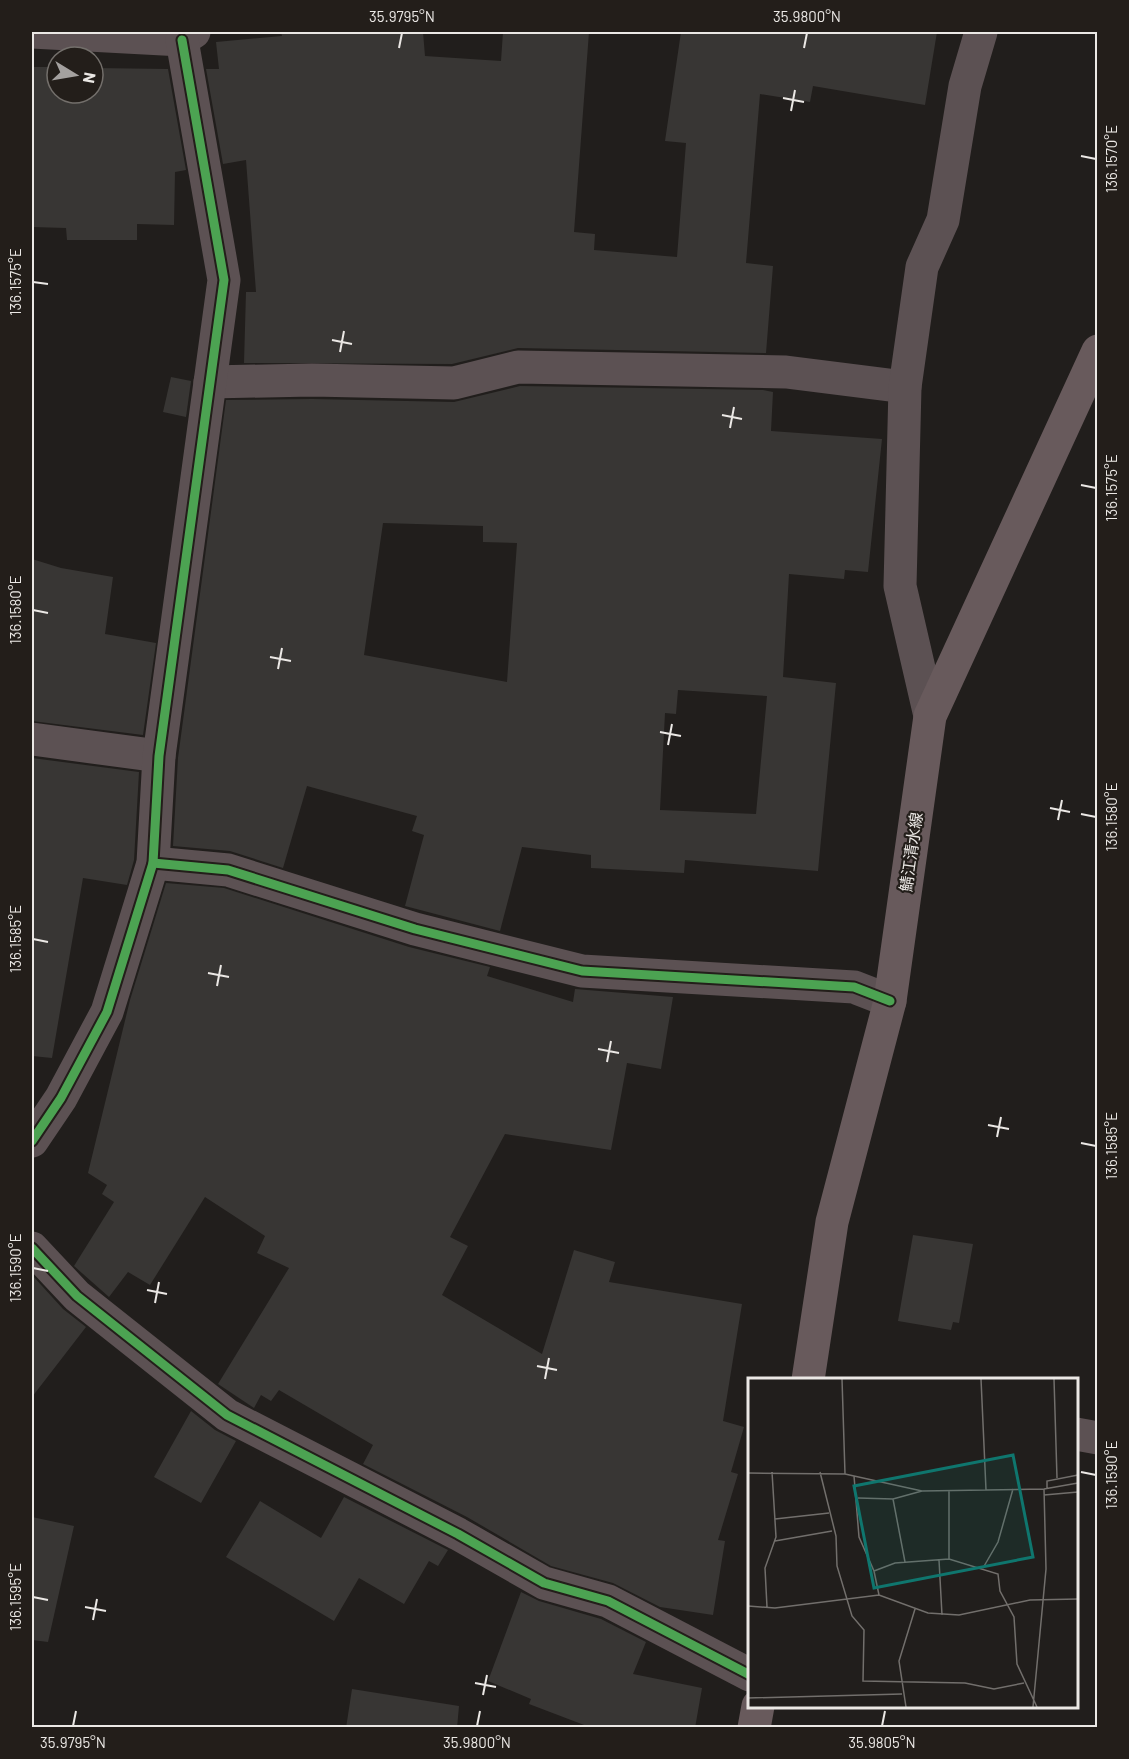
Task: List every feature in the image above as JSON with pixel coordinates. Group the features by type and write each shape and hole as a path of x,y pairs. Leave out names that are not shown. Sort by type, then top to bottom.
{"main road":[{"name":"鯖江清水線","path":"808,1378 832,1222 890,1001 930,716 1098,351"},
{"path":"754,1728 758,1708"}],"street":[{"path":"32,32 188,36 224,280 159,756 153,863 107,1012 62,1098 32,1141"},
{"path":"930,716 900,586 905,387 922,267 943,220 964,86 981,32"},
{"path":"210,382 312,380 454,383 518,367 786,372 905,387"},
{"path":"32,739 159,756"},
{"path":"153,863 228,870 415,929 582,971 854,987 890,1001"},
{"path":"32,1248 77,1296 227,1415 458,1534 544,1583 608,1601 748,1675"},
{"path":"1078,1434 1098,1438"}],"building":[{"path":"281,32 423,32 425,56 501,61 503,32 589,32 574,232 595,234 594,250 677,257 686,143 665,141 681,32 937,32 925,105 813,86 810,102 760,94 746,263 773,266 766,353 518,348 452,364 244,363 246,292 256,292 246,160 223,164 206,69 219,69 216,42 282,36"},
{"path":"32,67 45,67 45,105 105,105 105,68 168,69 186,170 175,172 174,225 137,224 137,240 67,240 66,228 32,227"},
{"path":"171,377 191,381 186,417 163,412"},
{"path":"520,386 763,390 773,392 771,431 882,439 868,572 845,570 844,579 789,574 783,677 836,683 818,871 685,860 684,873 591,868 591,855 522,847 500,931 405,906 424,835 412,831 417,816 307,786 283,868 230,851 173,846 178,758 226,400 454,402","holes":["383,523 483,526 483,542 517,543 507,682 364,655","678,690 767,696 756,814 660,810 665,713 676,714"]},
{"path":"32,559 61,568 113,577 105,634 156,643 143,735 32,721"},
{"path":"32,758 139,772 134,860 127,885 83,878 52,1058 32,1056"},
{"path":"166,883 224,888 409,947 490,967 487,976 573,1002 575,989 673,997 661,1069 627,1063 611,1150 505,1134 450,1237 468,1246 442,1295 542,1354 574,1250 615,1262 609,1282 742,1304 723,1421 744,1427 731,1472 738,1474 718,1540 725,1541 713,1615 660,1607 613,1583 551,1566 467,1517 363,1464 373,1445 279,1390 271,1401 261,1395 254,1408 218,1384 289,1268 257,1253 265,1236 205,1197 150,1285 128,1272 109,1297 74,1266 114,1202 102,1194 107,1185 88,1173 130,1000"},
{"path":"913,1235 973,1244 959,1323 953,1322 951,1330 898,1321"},
{"path":"32,1275 63,1309 86,1327 32,1397"},
{"path":"191,1411 215,1430 236,1441 201,1503 154,1477"},
{"path":"344,1497 448,1550 438,1566 429,1561 404,1604 359,1578 334,1621 226,1557 260,1501 321,1538"},
{"path":"32,1517 74,1526 48,1642 32,1640"},
{"path":"521,1592 539,1601 601,1619 646,1642 633,1674 702,1688 695,1728 592,1728 529,1704 531,1699 488,1681"},
{"path":"352,1689 459,1706 457,1728 346,1728"}],"cycle path":[{"path":"32,1141 61,1098 107,1012 153,863 159,756 224,280 182,40"},
{"path":"153,863 228,870 415,929 582,971 854,987 890,1001"},
{"path":"32,1248 77,1296 227,1415 458,1534 544,1583 608,1601 748,1674"}]}
